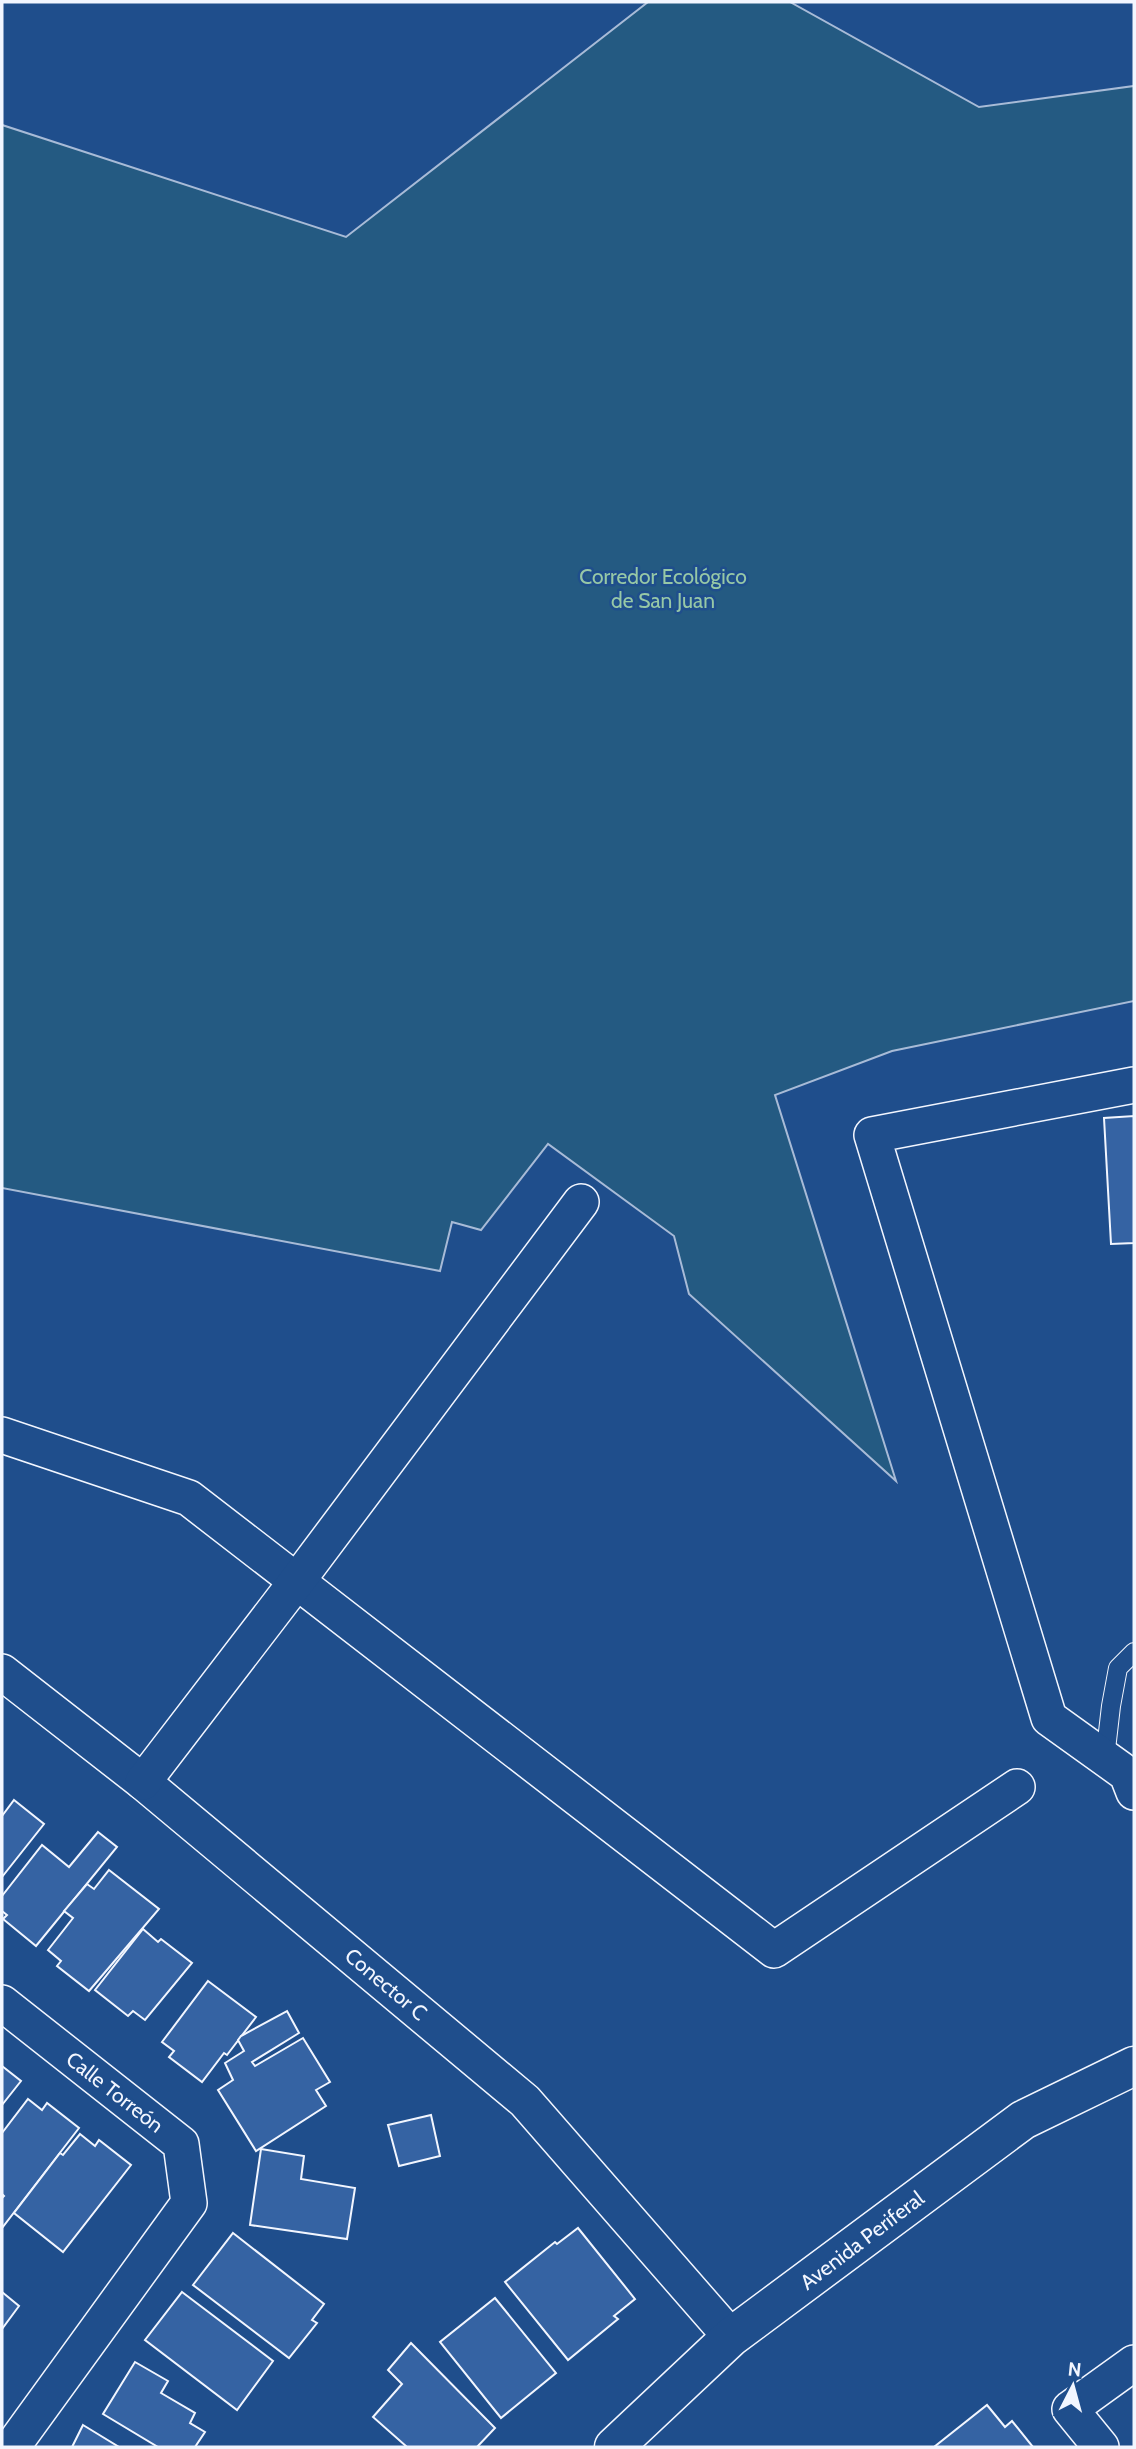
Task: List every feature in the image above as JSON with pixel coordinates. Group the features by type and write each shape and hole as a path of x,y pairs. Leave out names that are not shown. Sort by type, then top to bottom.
{"street":[{"path":"1134,1085 872,1135 1049,1718 1126,1774 1134,1792"},
{"path":"143,1782 581,1202"},
{"path":"2,1435 189,1498 774,1950 1017,1787"},
{"name":"Conector C","path":"2,1672 143,1782 525,2101 731,2337"},
{"name":"Calle Torreón","path":"2,2003 181,2144 189,2203 12,2447"},
{"name":"Avenida Periferal","path":"614,2447 731,2337 1023,2120 1134,2066"},
{"path":"1101,2447 1070,2409 1134,2363"}],"lane":[{"path":"1105,1758 1118,1668 1134,1652"}],"green space":[{"name":"Corredor Ecológico de San Juan","path":"648,2 790,2 979,107 1134,86 1134,1001 892,1051 775,1095 896,1481 689,1294 674,1236 548,1144 481,1230 452,1222 440,1271 2,1188 2,125 346,237"}],"building":[{"path":"1134,1116 1134,1243 1111,1244 1104,1118"},
{"path":"14,1800 44,1824 2,1877 2,1816"},
{"path":"98,1832 117,1847 36,1946 3,1919 7,1915 2,1911 2,1896 42,1845 69,1867"},
{"path":"109,1870 159,1909 89,1991 57,1966 61,1961 48,1950 73,1918 64,1911 87,1884 94,1889"},
{"path":"143,1929 158,1942 161,1939 192,1963 145,2020 133,2011 128,2016 95,1990"},
{"path":"208,1981 256,2017 202,2082 169,2057 174,2051 162,2042"},
{"path":"287,2011 299,2033 252,2062 255,2066 303,2038 330,2082 316,2090 326,2106 256,2151 218,2090 233,2080 225,2063 244,2051 238,2040 241,2036"},
{"path":"2,2066 21,2081 2,2105"},
{"path":"28,2099 42,2110 47,2103 79,2128 2,2228 2,2133"},
{"path":"431,2115 440,2156 399,2166 388,2125"},
{"path":"80,2134 95,2146 99,2140 131,2165 63,2252 14,2213 60,2153 63,2155"},
{"path":"261,2149 304,2156 301,2179 355,2188 347,2239 250,2225"},
{"path":"578,2228 635,2299 614,2316 618,2319 568,2360 505,2282 555,2242 557,2244"},
{"path":"233,2233 324,2304 312,2320 317,2323 289,2358 193,2285"},
{"path":"2,2292 19,2306 2,2329"},
{"path":"182,2292 273,2361 237,2410 145,2340"},
{"path":"495,2298 556,2373 501,2418 440,2342"},
{"path":"411,2343 495,2428 477,2447 407,2447 373,2417 402,2384 388,2370"},
{"path":"135,2362 168,2381 161,2393 195,2413 190,2423 205,2432 195,2447 158,2447 103,2414"},
{"path":"987,2405 1005,2427 1012,2421 1033,2447 934,2447"},
{"path":"83,2425 119,2447 72,2447"}]}
